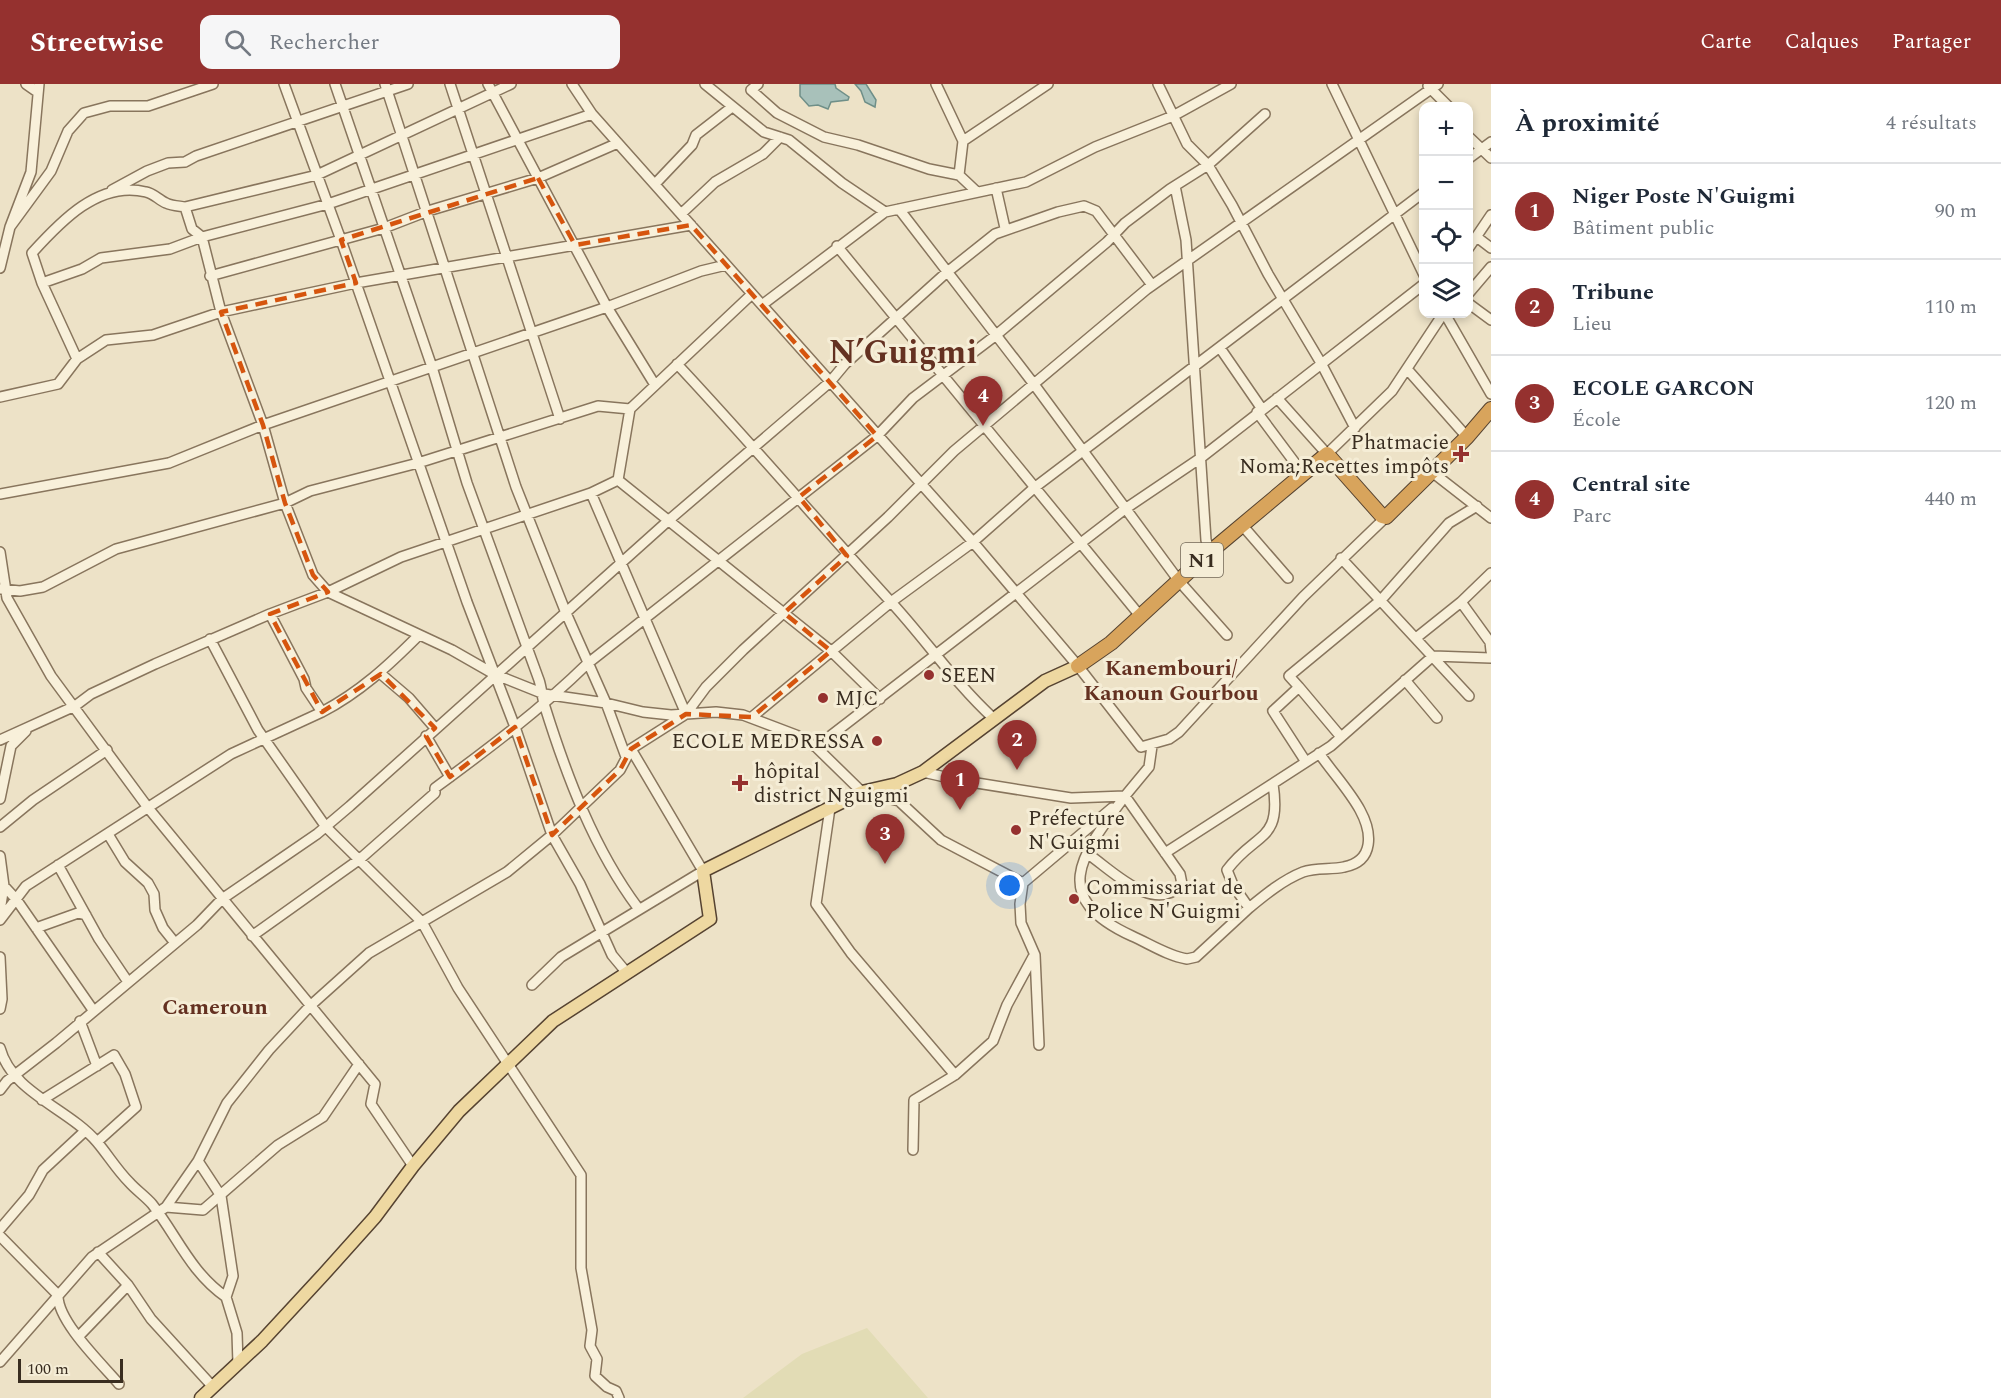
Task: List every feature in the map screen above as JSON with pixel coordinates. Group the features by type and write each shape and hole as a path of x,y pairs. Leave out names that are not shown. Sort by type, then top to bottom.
{"highway":[{"path":"1327,454 1382,516 1386,517 1490,415"},
{"name":"N1","path":"1078,666 1141,617 1210,552 1327,454"}],"main road":[{"name":"N1","path":"703,871 862,792 897,784 923,771 1045,681 1078,666"},
{"path":"201,1398 238,1364 375,1217 413,1166 459,1111 553,1021 710,919 703,871"}],"street":[{"path":"0,268 10,227 31,172 38,88 27,84"},
{"path":"10,227 51,171 68,131 84,113 110,106 148,106 213,84"},
{"path":"284,84 552,835 580,884 612,955 627,973"},
{"path":"335,84 432,367 457,451 581,805 593,834 622,886 638,908"},
{"path":"77,360 42,283 32,253 57,225 95,197 168,163 185,162 196,156 344,107 387,88 408,84"},
{"path":"450,84 475,154 560,419"},
{"path":"488,84 607,307 655,385"},
{"path":"95,197 123,191 147,192 167,204 185,207 317,175 511,84"},
{"path":"572,84 592,114 1017,592 1141,747 1152,746 1179,732 1341,558 1386,517"},
{"path":"705,84 764,132 789,140 842,183 885,212"},
{"path":"758,84 752,90 777,113 824,137 858,145 929,169 959,175 975,191"},
{"path":"963,141 1048,84"},
{"path":"1158,84 1187,144 1208,165 1282,299 1321,363 1355,428"},
{"path":"762,305 837,246 885,212 975,191 1026,182 1095,147 1173,116 1231,84"},
{"path":"1332,84 1419,265"},
{"path":"939,85 963,141 959,175"},
{"path":"0,1362 98,1252 162,1210 198,1161 227,1102 269,1050 310,1006 369,953 507,872 552,835 620,770 628,753 686,714 723,670 847,556 921,482 1033,383 1152,285 1432,86 1445,102"},
{"path":"387,88 417,175 500,438 566,613 628,753 703,871 638,908 561,957 532,985"},
{"path":"655,184 692,145 696,135 732,107"},
{"path":"42,283 101,258 170,249 202,237 328,204 592,114"},
{"path":"557,694 587,664 877,436 914,398 995,336 1125,223 1208,165 1265,114"},
{"path":"681,214 715,182 763,154 780,137"},
{"path":"1473,140 1491,158"},
{"path":"1472,156 1491,142"},
{"path":"210,276 384,228 428,211 538,178 618,143"},
{"path":"1175,186 1183,217 1193,368 1202,457 1206,540 1210,552"},
{"path":"996,188 1005,228"},
{"path":"752,717 891,602 973,542 1034,489 1419,196"},
{"path":"0,1090 14,1075 56,1043 175,943 222,899 326,827 494,674 527,648 669,520 830,381 946,273 1005,228 1084,206 1096,211 1152,285"},
{"path":"185,207 192,229 202,237 210,276 221,312 263,425 285,503 313,575 328,592 452,650 494,674 544,698"},
{"path":"899,209 946,273 1033,383 1179,581 1227,634"},
{"path":"1491,215 1473,244 1491,248"},
{"path":"0,397 58,384 77,360 106,340 153,335 221,312 356,283 691,225"},
{"path":"837,246 1141,617"},
{"path":"0,494 169,463 263,425 531,334 701,270 726,265"},
{"path":"1473,288 1491,267"},
{"path":"816,747 880,699 935,653 1125,509 1202,457 1419,288"},
{"path":"618,480 630,409 752,294"},
{"path":"1473,307 1491,320"},
{"path":"1277,398 1327,454 1392,391 1441,318"},
{"path":"1446,318 1491,394"},
{"path":"1220,348 1304,475"},
{"path":"677,364 799,497 847,556 935,653 969,696 993,718"},
{"path":"1407,369 1467,437"},
{"path":"3,589 43,587 116,549 285,503 310,491 418,463 598,406 630,409"},
{"path":"1432,472 1491,518"},
{"path":"0,740 75,706 92,694 210,639 328,592 401,557 591,493 618,480"},
{"path":"618,480 831,651 880,699"},
{"path":"591,493 686,714"},
{"path":"1341,737 1289,676 1381,600 1449,523 1477,506"},
{"path":"1242,525 1288,578"},
{"path":"0,552 3,589 51,676 149,809 375,1084 371,1104 413,1166"},
{"path":"1341,558 1469,696"},
{"path":"1416,638 1461,602 1491,573"},
{"path":"1461,602 1490,642 1491,651"},
{"path":"270,614 304,679 306,688 322,712"},
{"path":"0,920 26,886 149,809 231,754 346,700 381,674 418,636"},
{"path":"210,639 264,738 326,827 360,858 422,922 458,988 581,1175 581,1268 592,1330 590,1346 597,1359 595,1376 607,1387 616,1390 619,1398"},
{"path":"1165,853 1273,784 1341,737 1433,656 1491,658"},
{"path":"381,674 409,698 435,728"},
{"path":"1406,680 1437,718"},
{"path":"1299,687 1274,711 1306,762"},
{"path":"252,936 360,858 450,777 515,727 544,698 557,694 643,712 686,714 716,712 752,717 796,735 816,747 862,792 899,801 941,840 1023,883"},
{"path":"0,799 11,746 32,725"},
{"path":"426,736 450,777"},
{"path":"1152,746 1149,767 1125,796 1088,854 1078,882 1087,905 1108,925 1175,956 1187,959 1196,957 1250,908 1295,876 1306,871 1354,864 1367,853 1370,840 1368,828 1359,809 1319,753"},
{"path":"0,827 33,800 106,750"},
{"path":"923,771 958,780 1071,798 1125,796"},
{"path":"1250,908 1233,885 1227,870 1234,860 1269,830 1275,820 1277,808 1273,784"},
{"path":"1088,854 1137,888 1157,897 1169,896 1182,884 1180,874 1125,796"},
{"path":"1039,1045 1035,955 1021,923 1023,883 1125,796"},
{"path":"830,808 816,904 851,953 955,1075"},
{"path":"108,834 125,862 148,883 154,894 155,910 175,943"},
{"path":"0,856 4,886 0,911"},
{"path":"58,865 128,982"},
{"path":"4,886 16,899 93,1010"},
{"path":"36,928 78,913 86,915"},
{"path":"913,1150 914,1100 955,1075 993,1041 1007,1005 1035,955"},
{"path":"0,957 0,1009"},
{"path":"80,1021 98,1066"},
{"path":"0,1048 5,1064 14,1075 42,1100 70,1116 162,1210 184,1254 209,1285 226,1297"},
{"path":"42,1100 114,1055 125,1074 136,1107 97,1142"},
{"path":"162,1210 203,1210 278,1145 323,1118 358,1064"},
{"path":"0,1229 29,1196 43,1170 85,1131"},
{"path":"198,1161 220,1196 232,1276 226,1297 237,1333 238,1364"},
{"path":"0,1236 58,1295 58,1303 79,1336 119,1384"},
{"path":"98,1252 128,1285 151,1319 213,1387"},
{"path":"79,1336 128,1285"}],"highlighted area":[{"path":"538,178 575,245 691,225 877,436 799,497 847,556 784,613 831,651 752,717 686,714 631,749 620,770 552,835 515,727 450,777 426,736 435,728 381,674 322,712 270,614 328,592 313,575 285,503 263,425 221,312 356,283 341,240"}],"shaded area":[{"path":"867,1328 928,1398 743,1398 802,1354"}],"water":[{"path":"800,84 835,84 836,88 849,97 848,100 831,102 828,109 818,105 809,106 800,96"},
{"path":"855,84 866,84 876,100 875,107 865,102 861,91"}],"place":[{"name":"Central site","path":"983,426"},
{"name":"Phatmacie Noma;Recettes impôts","path":"1461,454"},
{"name":"SEEN","path":"929,675"},
{"name":"MJC","path":"823,698"},
{"name":"ECOLE MEDRESSA","path":"877,741"},
{"name":"Tribune","path":"1017,770"},
{"name":"hôpital district Nguigmi","path":"740,783"},
{"name":"Niger Poste N'Guigmi","path":"960,810"},
{"name":"Préfecture N'Guigmi","path":"1016,830"},
{"name":"ECOLE GARCON","path":"885,864"},
{"name":"Commissariat de Police N'Guigmi","path":"1074,899"}],"district":[{"name":"N’Guigmi","path":"903,351"},
{"name":"Kanembouri/ Kanoun Gourbou","path":"1171,680"},
{"name":"Cameroun","path":"215,1006"}]}
